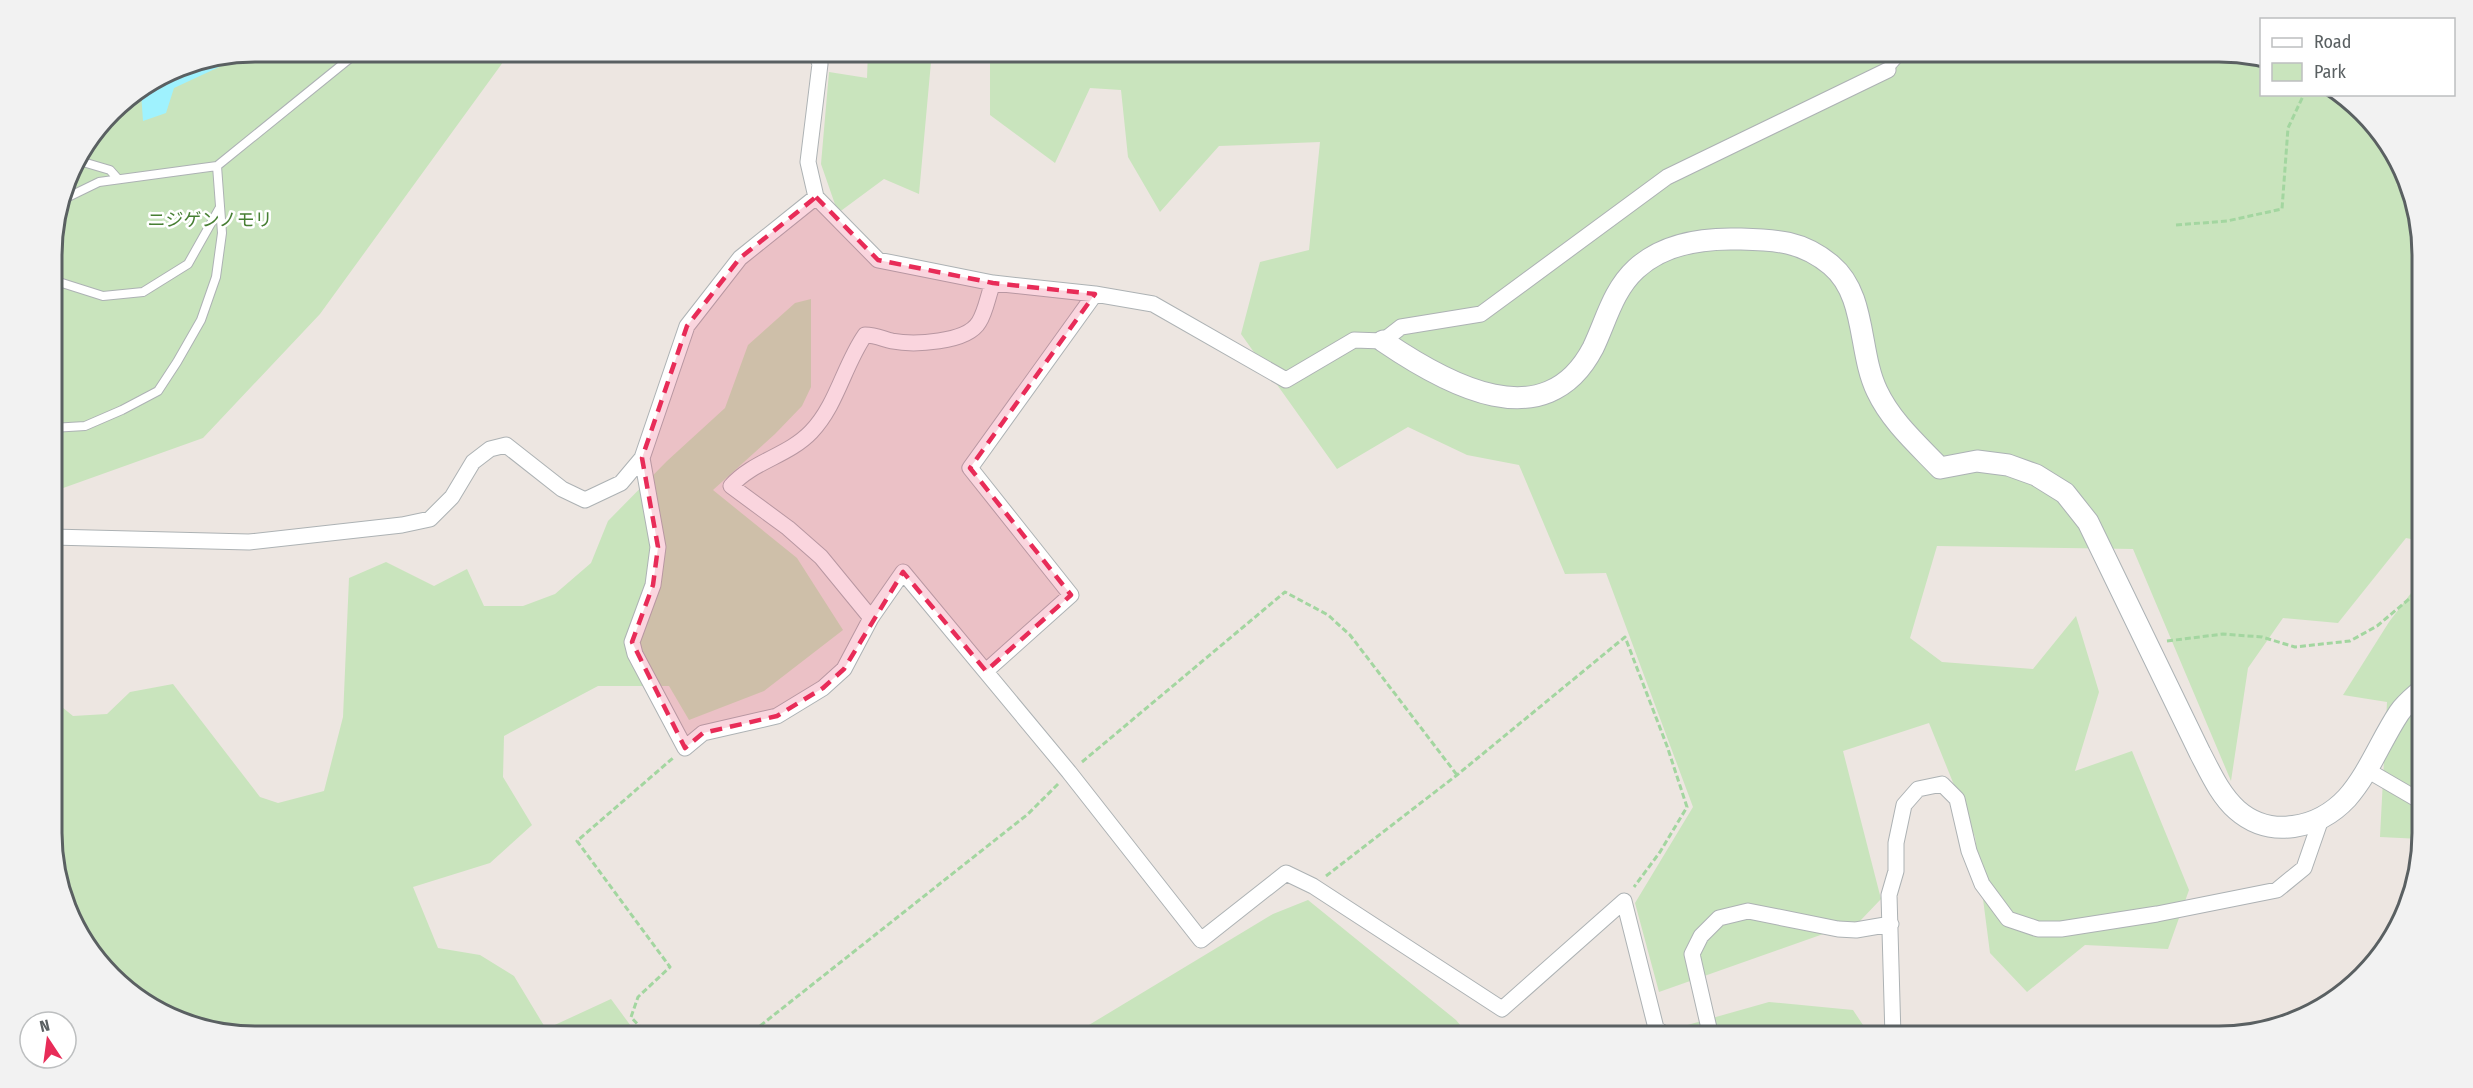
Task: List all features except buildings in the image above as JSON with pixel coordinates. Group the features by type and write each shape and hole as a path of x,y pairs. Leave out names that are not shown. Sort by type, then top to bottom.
{"street":[{"path":"819,62 808,162 816,197 879,260 993,283 1095,294 1153,304 1286,380 1354,340 1383,341 1420,367 1460,384 1508,399 1534,398 1564,386 1580,370 1593,347 1616,293 1636,269 1662,251 1692,242 1724,239 1783,242 1809,248 1834,267 1850,293 1876,390 1891,415 1940,468 1977,460 2008,465 2036,475 2065,493 2088,522 2217,785 2237,810 2263,826 2292,828 2321,819 2346,799 2367,770 2401,710 2412,700"},
{"path":"1383,341 1401,327 1481,314 1667,177 1888,70"},
{"path":"62,537 249,542 402,525 430,519 452,497 473,462 490,449 507,445 562,489 585,500 621,483 642,458 687,326 740,258 816,197"},
{"path":"871,618 821,557 788,528 731,486 741,475 799,444 813,430 827,413 854,352 866,335 878,335 892,341 931,343 961,336 979,324 993,283"},
{"path":"986,671 1071,595 970,468 1095,294"},
{"path":"642,458 658,547 653,585 632,642 635,654 685,748 703,733 777,716 823,688 844,669 871,618 903,572 1069,772 1202,940 1286,873 1313,886 1502,1009 1624,901 1656,1026"},
{"path":"2367,770 2412,796"},
{"path":"1893,1026 1889,894 1896,871 1896,843 1904,805 1918,789 1942,784 1957,800 1969,851 1982,884 2008,919 2038,929 2061,929 2157,914 2277,890 2304,868 2321,819"},
{"path":"1709,1026 1692,954 1701,936 1719,918 1748,911 1838,929 1856,930 1891,924"}],"lane":[{"path":"71,196 99,182 217,166 345,62"},
{"path":"1888,70 1895,62"},
{"path":"85,163 110,170 118,179"},
{"path":"62,427 85,426 158,392 194,333 211,298 221,254 217,166"},
{"path":"62,283 103,296 143,292 188,264 220,208"}],"path":[{"path":"2176,225 2227,220 2282,209 2288,128 2303,96"},
{"path":"759,1027 1028,814 1069,772 1285,592 1328,615 1350,635 1457,775"},
{"path":"2147,644 2223,633 2262,637 2295,647 2350,641 2377,626 2412,597"},
{"path":"1313,886 1457,775 1625,637 1667,746 1687,807 1660,852 1624,901"},
{"path":"640,1027 631,1017 638,997 670,967 577,840 685,748"}],"highlighted area":[{"path":"816,197 878,260 993,283 1095,294 970,468 1071,595 986,671 903,572 844,669 823,688 777,716 703,733 685,748 632,642 653,585 658,547 642,458 687,326 740,258"}],"green space":[{"name":"ニジゲンノモリ","path":"242,62 503,62 320,314 203,438 62,488 62,242 65,217 76,181 101,137 127,109 158,87 181,76 217,65"},
{"path":"868,62 931,62 919,194 884,179 838,213 821,164 829,72 867,78"},
{"path":"990,62 2231,62 2260,66 2260,96 2328,96 2355,118 2386,158 2405,205 2412,255 2412,539 2406,538 2338,623 2283,618 2248,668 2231,781 2133,549 1937,546 1910,638 1942,662 2033,669 2076,616 2099,692 2075,771 2132,751 2189,890 2168,949 2085,945 2027,992 1990,953 1975,837 1929,723 1843,751 1881,899 1860,921 1659,992 1635,903 1693,807 1606,573 1565,574 1519,465 1467,455 1408,427 1337,469 1241,334 1260,262 1309,250 1320,142 1219,146 1160,212 1128,157 1121,90 1090,88 1055,163 990,115"},
{"path":"811,299 811,387 802,406 775,434 713,490 797,558 843,630 764,691 689,720 669,686 598,686 504,736 503,777 532,825 490,863 413,887 438,948 480,955 514,976 545,1027 255,1027 229,1025 181,1012 158,1001 118,970 87,930 68,883 63,859 62,834 62,707 73,716 107,714 130,692 173,684 260,797 278,803 324,791 343,717 349,578 386,562 434,586 467,569 484,606 523,606 555,594 591,563 608,521 667,461 725,408 748,345 795,303"},
{"path":"2412,592 2412,839 2380,837 2387,702 2343,695 2389,622"},
{"path":"1308,900 1461,1026 1086,1027 1273,914"},
{"path":"611,999 631,1027 551,1027"},
{"path":"1769,1002 1853,1010 1864,1026 1683,1026"}],"water":[{"path":"226,64 174,88 166,113 143,121 141,98 181,76"}]}
